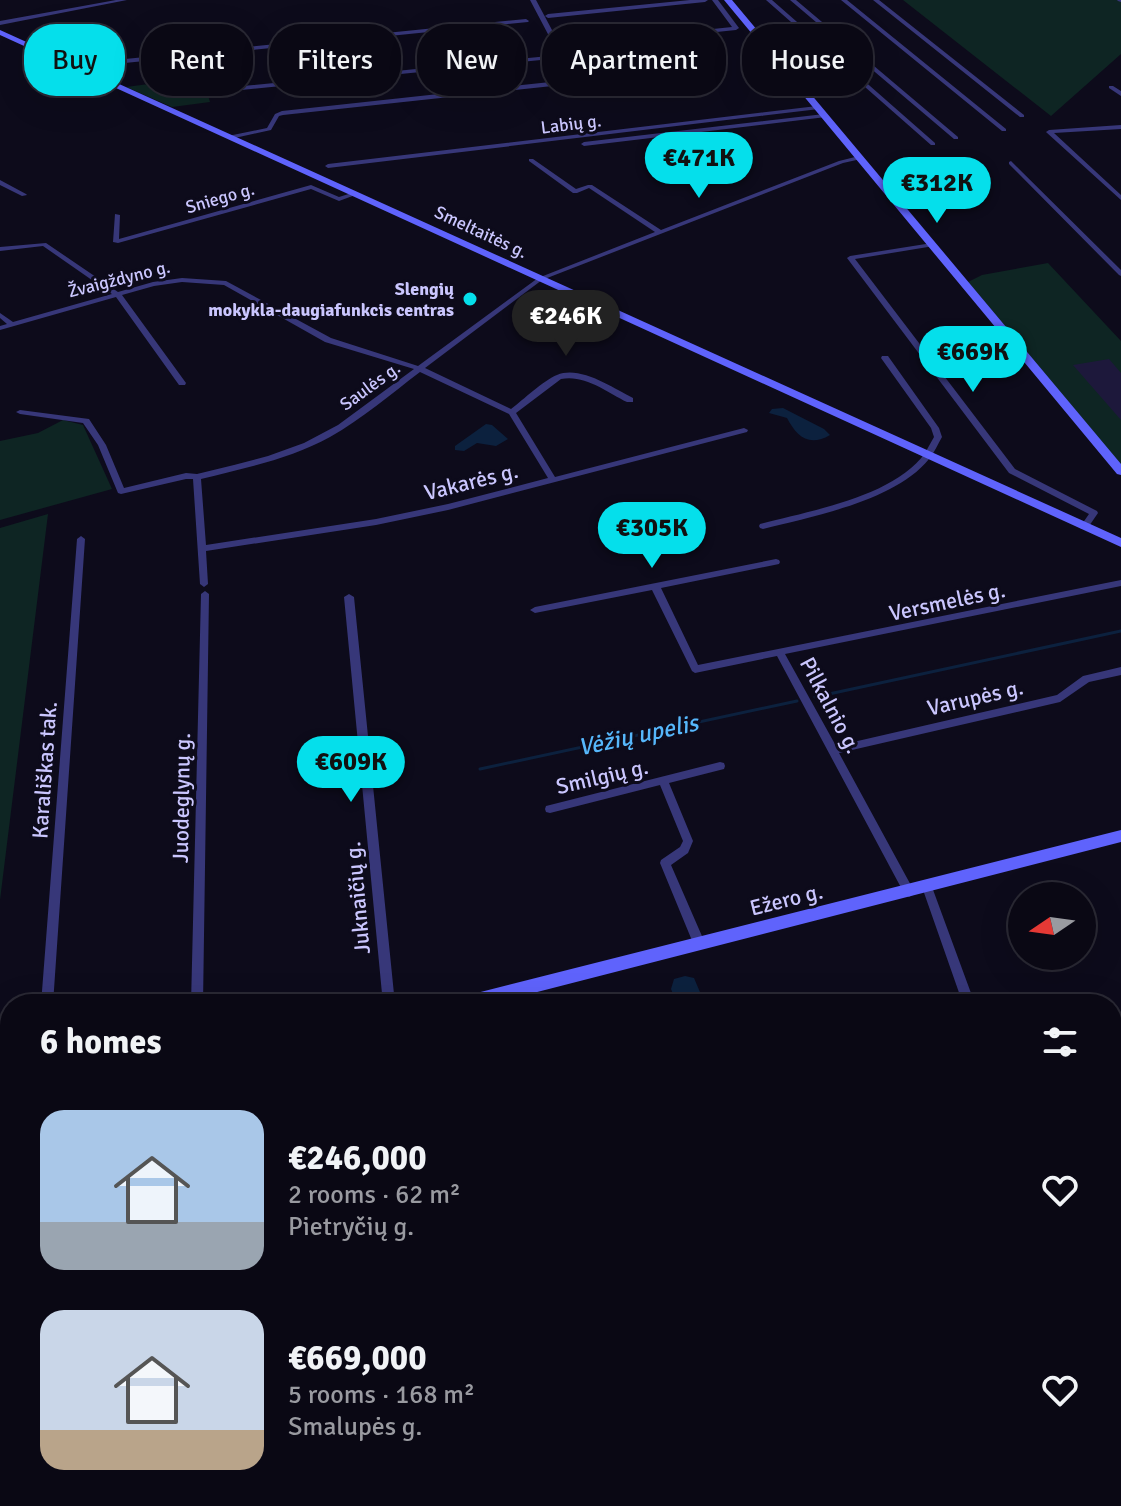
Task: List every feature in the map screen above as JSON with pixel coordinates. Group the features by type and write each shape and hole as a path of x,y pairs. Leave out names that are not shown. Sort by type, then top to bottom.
{"main road":[{"path":"728,0 1121,471"},
{"name":"Smeltaitės g.","path":"0,32 24,43"},
{"name":"Smeltaitės g.","path":"125,90 1121,543"},
{"name":"Ežero g.","path":"500,994 1120,838"}],"street":[{"path":"0,23 124,0"},
{"path":"533,0 546,24"},
{"path":"548,16 705,0"},
{"path":"715,0 737,27 726,31"},
{"path":"769,0 933,144"},
{"path":"793,0 956,138"},
{"path":"844,0 1004,130"},
{"path":"876,0 1022,116"},
{"path":"125,61 526,21"},
{"path":"253,87 542,58"},
{"path":"230,137 269,129 277,115 282,113 542,85"},
{"path":"1111,87 1121,94"},
{"path":"584,144 821,112"},
{"name":"Labių g.","path":"328,166 821,112"},
{"path":"1121,127 1049,132 1121,198"},
{"name":"Saulės g.","path":"20,412 86,421 102,445 121,491 186,476 197,477 273,458 314,444 540,279 859,158"},
{"path":"531,160 575,192 590,186 660,232"},
{"path":"1011,163 1121,274"},
{"path":"0,182 24,195"},
{"name":"Sniego g.","path":"117,215 116,242 311,187 339,199 355,194"},
{"path":"0,249 44,244 117,294 182,383"},
{"path":"932,245 850,258 1012,471 1094,513 1084,527"},
{"name":"Žvaigždyno g.","path":"0,328 117,294 182,280 226,283 328,340 420,369 512,412"},
{"path":"0,315 13,325"},
{"path":"763,526 875,495 893,485 926,456 937,441 936,430 885,358"},
{"path":"552,479 512,412 558,377 567,374 630,400"},
{"name":"Vakarės g.","path":"202,549 391,519 744,430"},
{"name":"Juodeglynų g.","path":"197,477 204,589 197,994"},
{"name":"Karališkas tak.","path":"48,994 81,539"},
{"path":"535,610 776,562"},
{"name":"Versmelės g.","path":"780,653 1121,583"},
{"name":"Pilkalnio g.","path":"655,586 695,669 780,653 909,892"},
{"name":"Juknaičių g.","path":"349,597 388,994"},
{"name":"Varupės g.","path":"833,751 1060,698 1086,679 1121,671"},
{"name":"Smilgių g.","path":"550,809 720,766"},
{"name":"Smilgių g.","path":"664,782 688,841 684,850 665,863 699,943"},
{"path":"927,887 965,994"}],"green space":[{"path":"903,0 1121,0 1121,54 1051,116"},
{"path":"141,85 141,94 126,87"},
{"path":"147,96 208,96 210,102 172,107"},
{"path":"1048,263 1121,341 1121,465 968,282 982,275"},
{"path":"63,420 83,425 112,489 0,520 0,441 38,433"},
{"path":"48,514 0,900 0,528"}],"water":[{"path":"783,408 830,435 815,440 804,438 794,430 787,418 769,413 772,409"},
{"path":"486,424 492,425 508,439 496,446 477,443 464,451 455,450 455,446"},
{"path":"685,976 694,978 701,994 673,994 674,979"}],"building":[{"path":"1109,359 1121,373 1121,420 1073,365"}],"waterway":[{"name":"Vėžių upelis","path":"815,697 1121,631"},
{"name":"Vėžių upelis","path":"480,769 797,701"}],"place":[{"name":"Slengių mokykla-daugiafunkcis centras","path":"470,299"}]}
